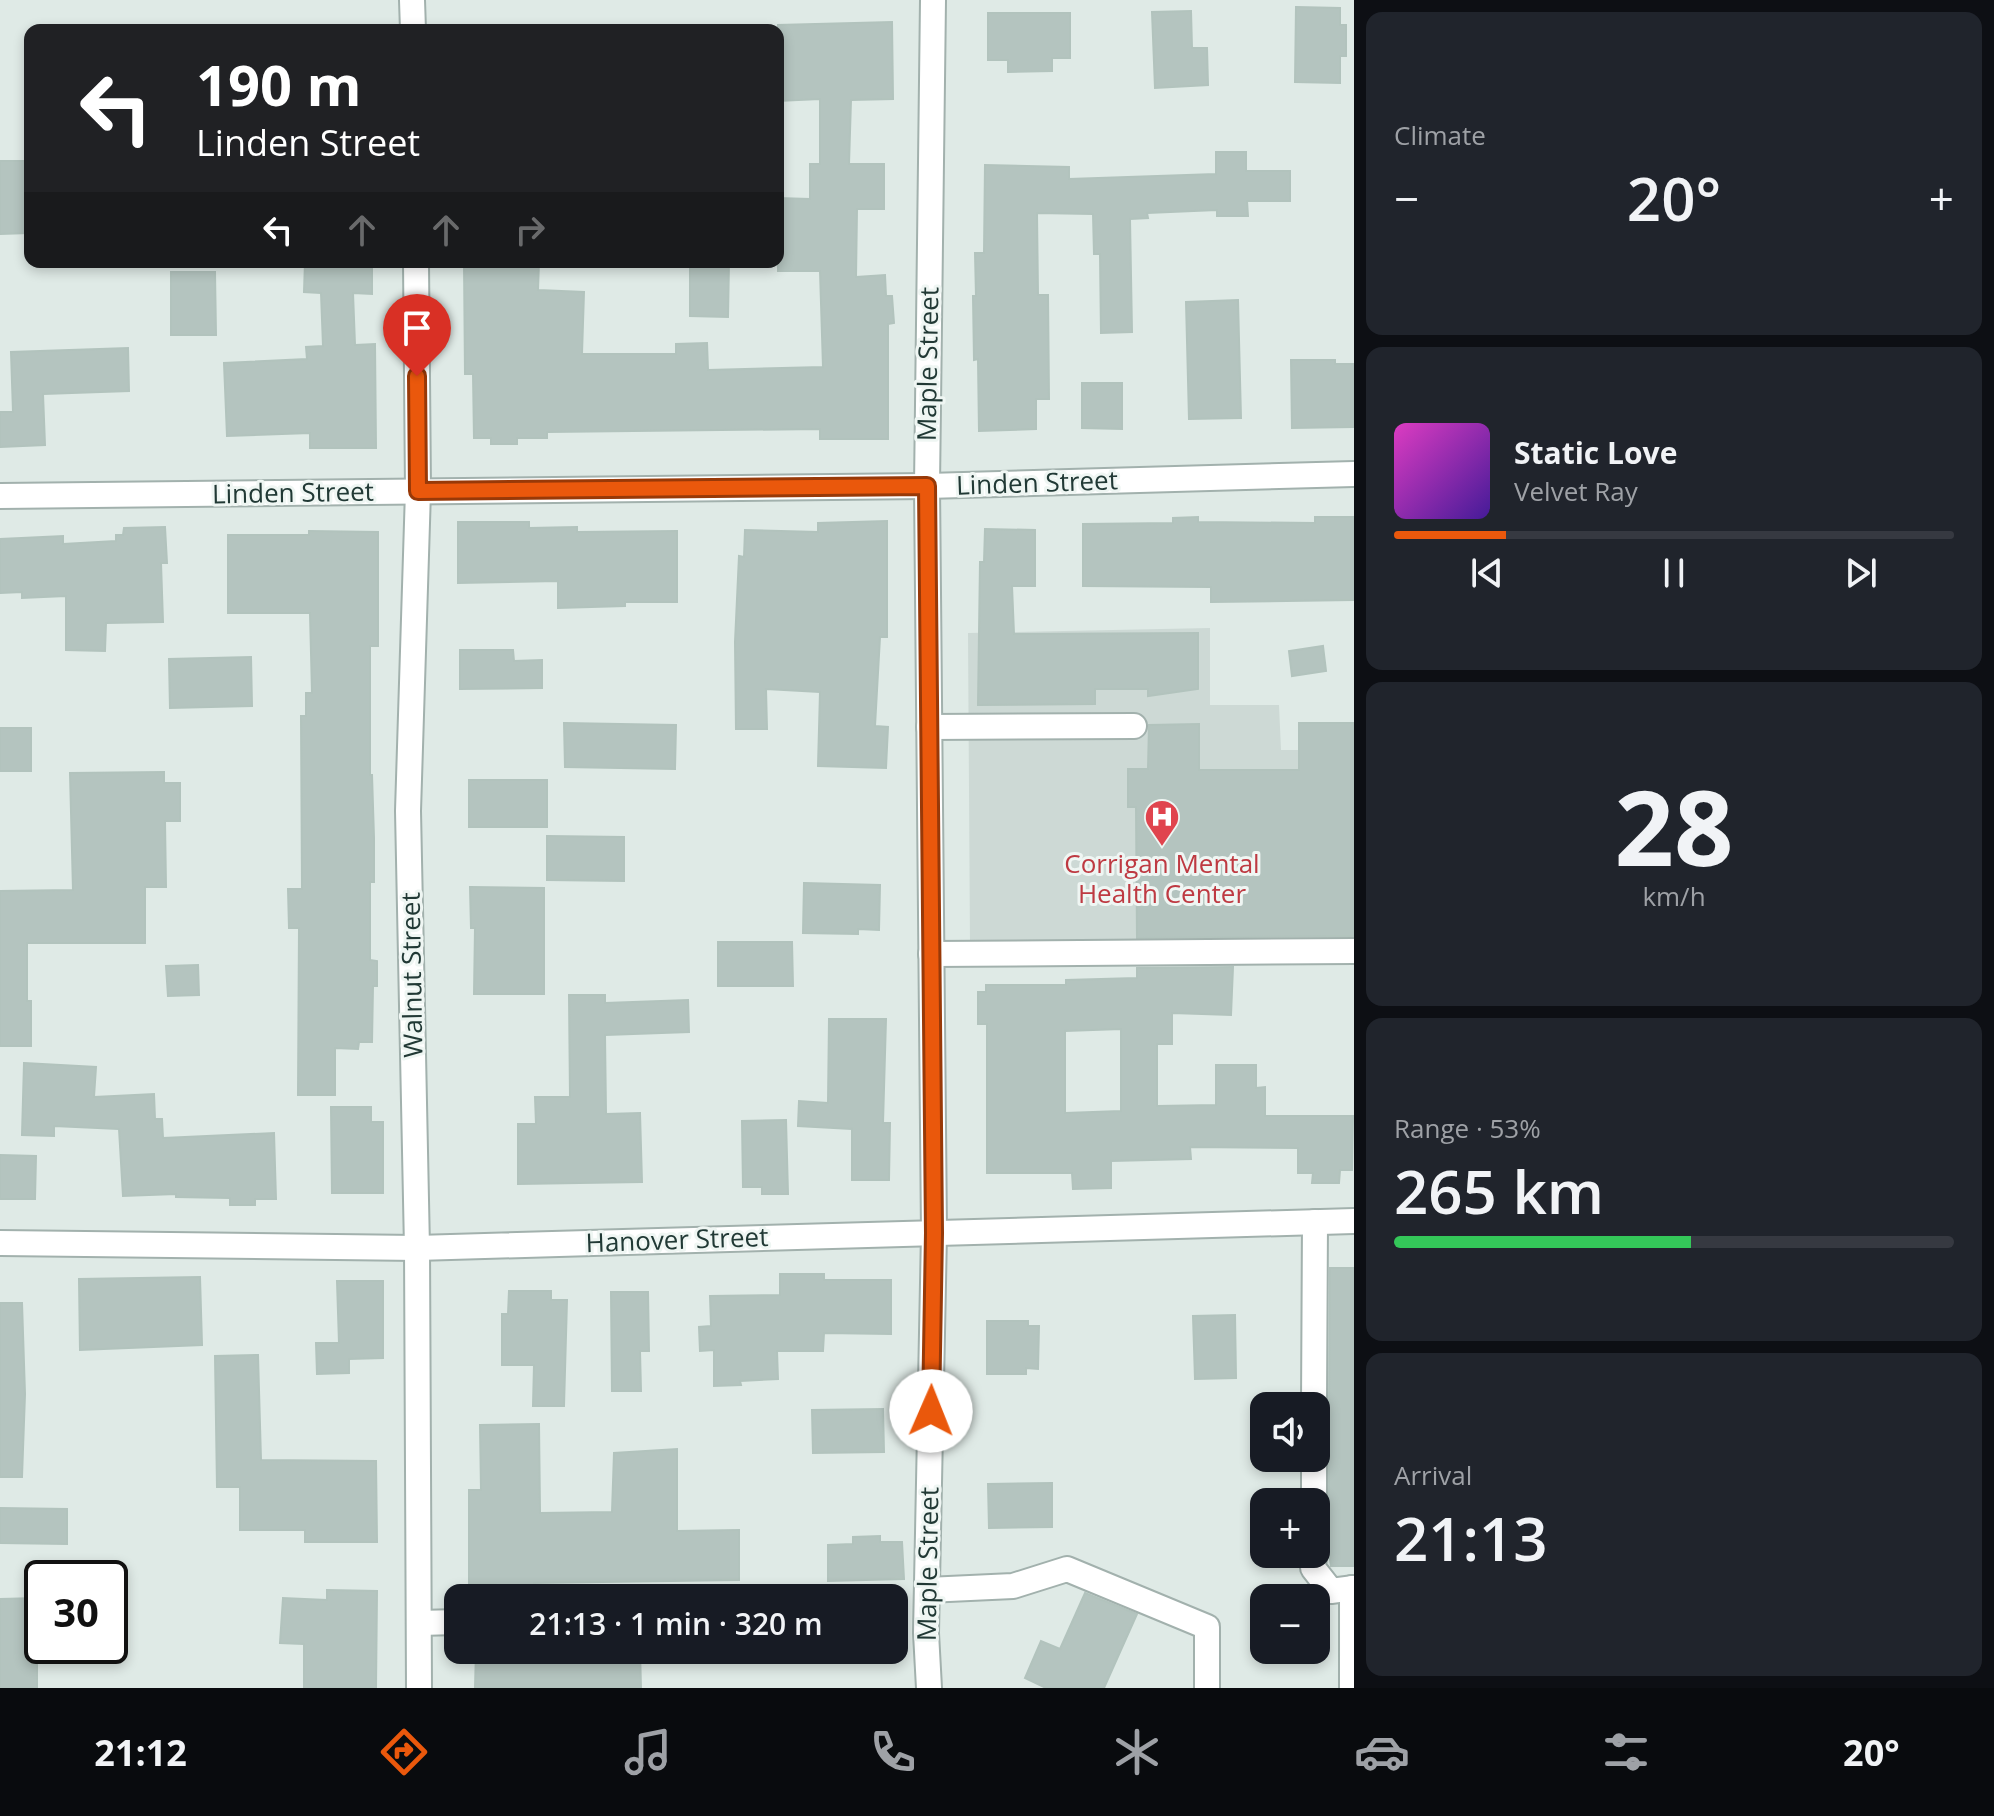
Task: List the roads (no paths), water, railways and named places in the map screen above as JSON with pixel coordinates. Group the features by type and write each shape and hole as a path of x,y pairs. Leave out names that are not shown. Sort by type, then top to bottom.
{"street":[{"path":"412,0 413,24"},
{"name":"Maple Street","path":"929,1688 927,1590 934,1233 927,486 933,0"},
{"name":"Walnut Street","path":"416,268 418,491 408,811 417,1248 419,1688"},
{"name":"Linden Street","path":"0,496 927,486 1354,474"},
{"path":"929,727 1134,726"},
{"path":"931,954 1354,951"},
{"name":"Hanover Street","path":"0,1243 417,1248 1354,1221"},
{"path":"1314,1392 1315,1222"},
{"path":"1313,1568 1331,1591 1353,1588 1352,1688"},
{"path":"927,1590 1013,1586 1067,1569 1207,1627 1207,1688"},
{"path":"419,1623 444,1622"}],"place":[{"name":"Corrigan Mental Health Center","path":"1162,848"}]}
